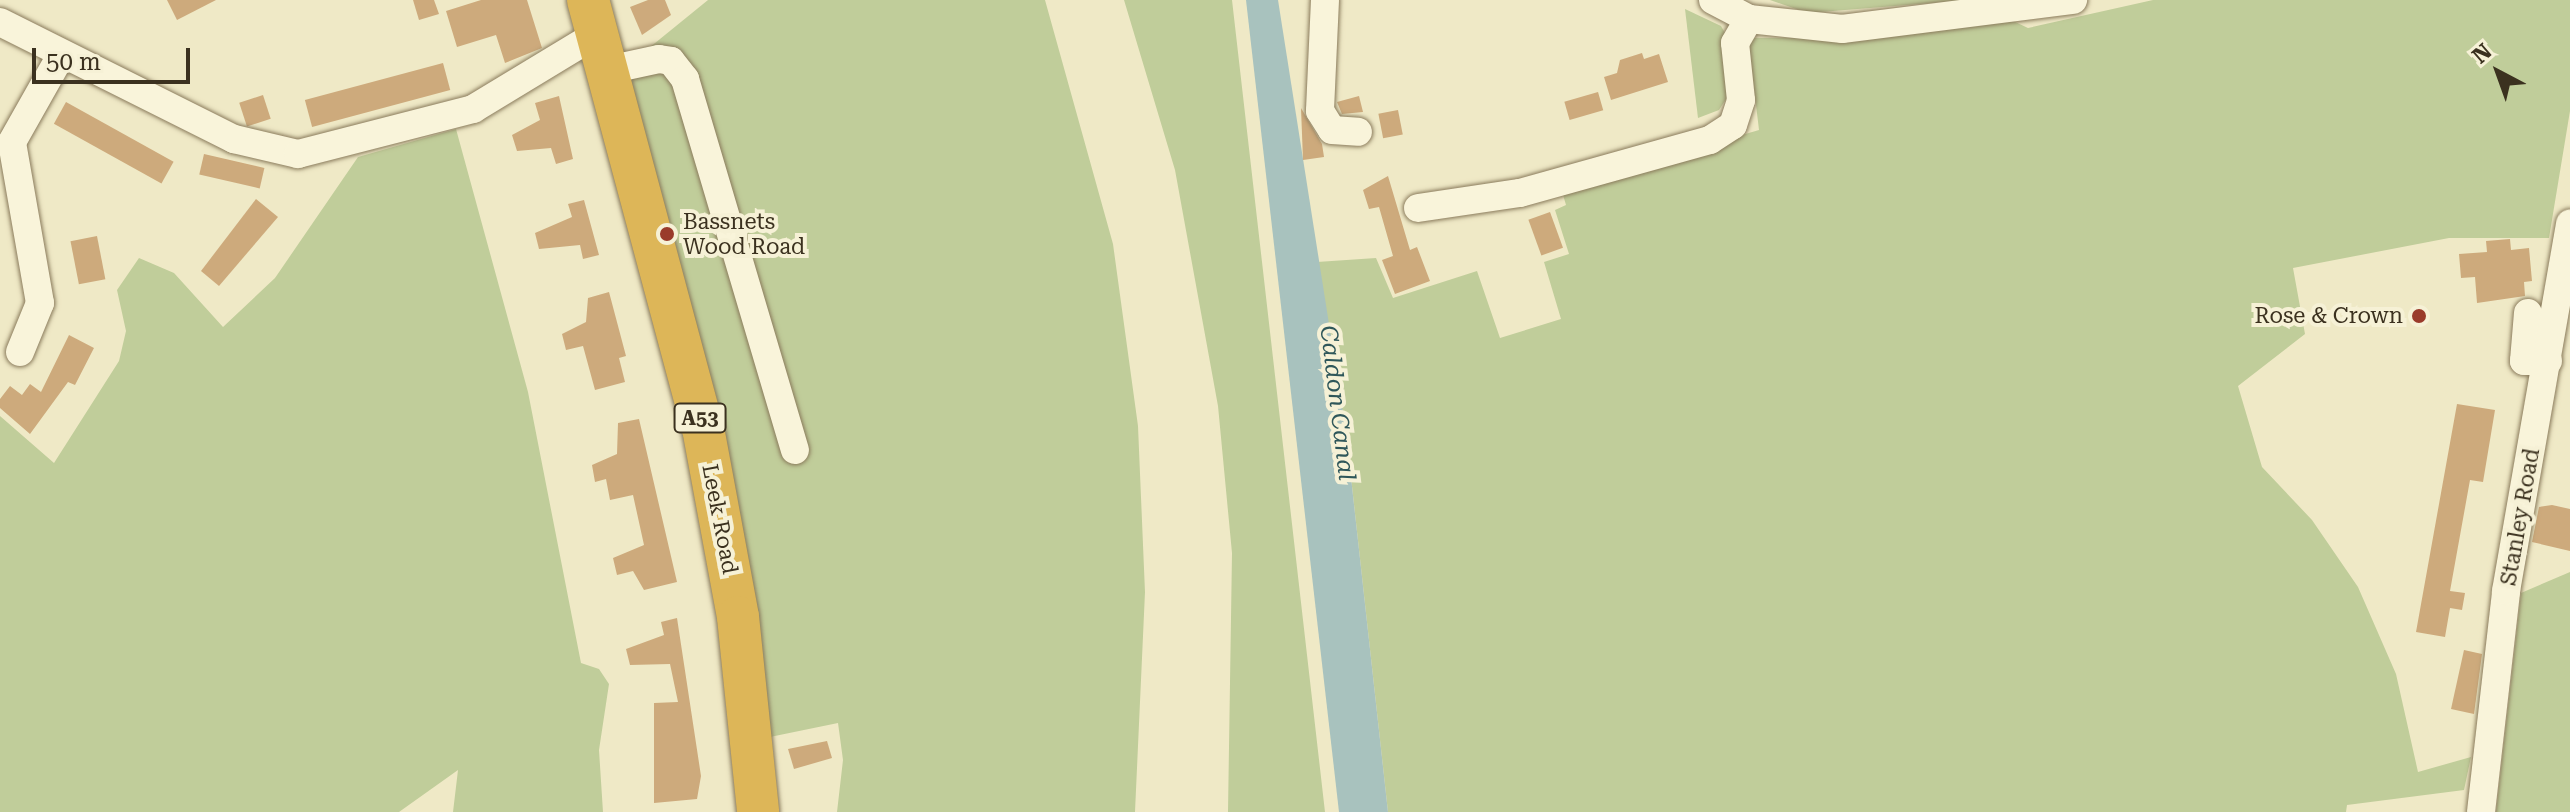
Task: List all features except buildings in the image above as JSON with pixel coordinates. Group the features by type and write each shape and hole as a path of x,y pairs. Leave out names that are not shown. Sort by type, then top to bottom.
{"highway":[{"name":"Leek Road","path":"598,35 703,428 738,617 758,812"}],"street":[{"path":"1325,0 1320,57 1323,119 1339,132 1358,132"},
{"path":"1713,0 1749,19 1842,29 2073,0"},
{"path":"1418,208 1520,193 1710,140 1733,125 1741,100 1735,43 1749,19"},
{"path":"0,22 60,57 234,139 298,154 473,109 598,35 671,61 685,79 795,450"},
{"path":"20,352 40,303 12,142 60,57"},
{"name":"Stanley Road","path":"2481,812 2506,591 2569,239"},
{"path":"2528,313 2524,361 2548,361"}],"green space":[{"path":"708,0 1045,0 1113,244 1138,426 1145,592 1135,812 837,812 843,760 838,723 765,738 618,58 644,52"},
{"path":"1124,0 1232,0 1325,812 1228,812 1232,553 1218,406 1175,170"},
{"path":"1770,0 1969,0 1808,13"},
{"path":"2153,0 2570,0 2570,111 2549,238 2449,238 2293,268 2305,334 2238,386 2262,467 2312,520 2358,587 2396,674 2418,772 2471,757 2464,790 2347,805 2346,812 1388,812 1346,432 1317,262 1376,258 1393,298 1477,271 1500,338 1561,319 1544,262 1569,254 1555,210 1566,205 1561,188 1759,130 1748,38 1872,37 2009,19 2028,28"},
{"path":"1685,9 1721,26 1729,40 1730,93 1719,110 1698,118"},
{"path":"456,129 528,392 581,663 599,669 609,684 599,750 603,812 453,812 458,770 399,812 0,812 0,416 54,463 119,361 126,331 117,290 139,258 174,273 223,327 275,278 358,157"},
{"path":"2570,572 2570,812 2496,812 2521,593"}],"water":[{"name":"Caldon Canal","path":"1246,0 1278,0 1346,432 1388,812 1339,812"}],"place":[{"name":"Bassnets Wood Road","path":"667,234"},
{"name":"Rose & Crown","path":"2419,316"}]}
